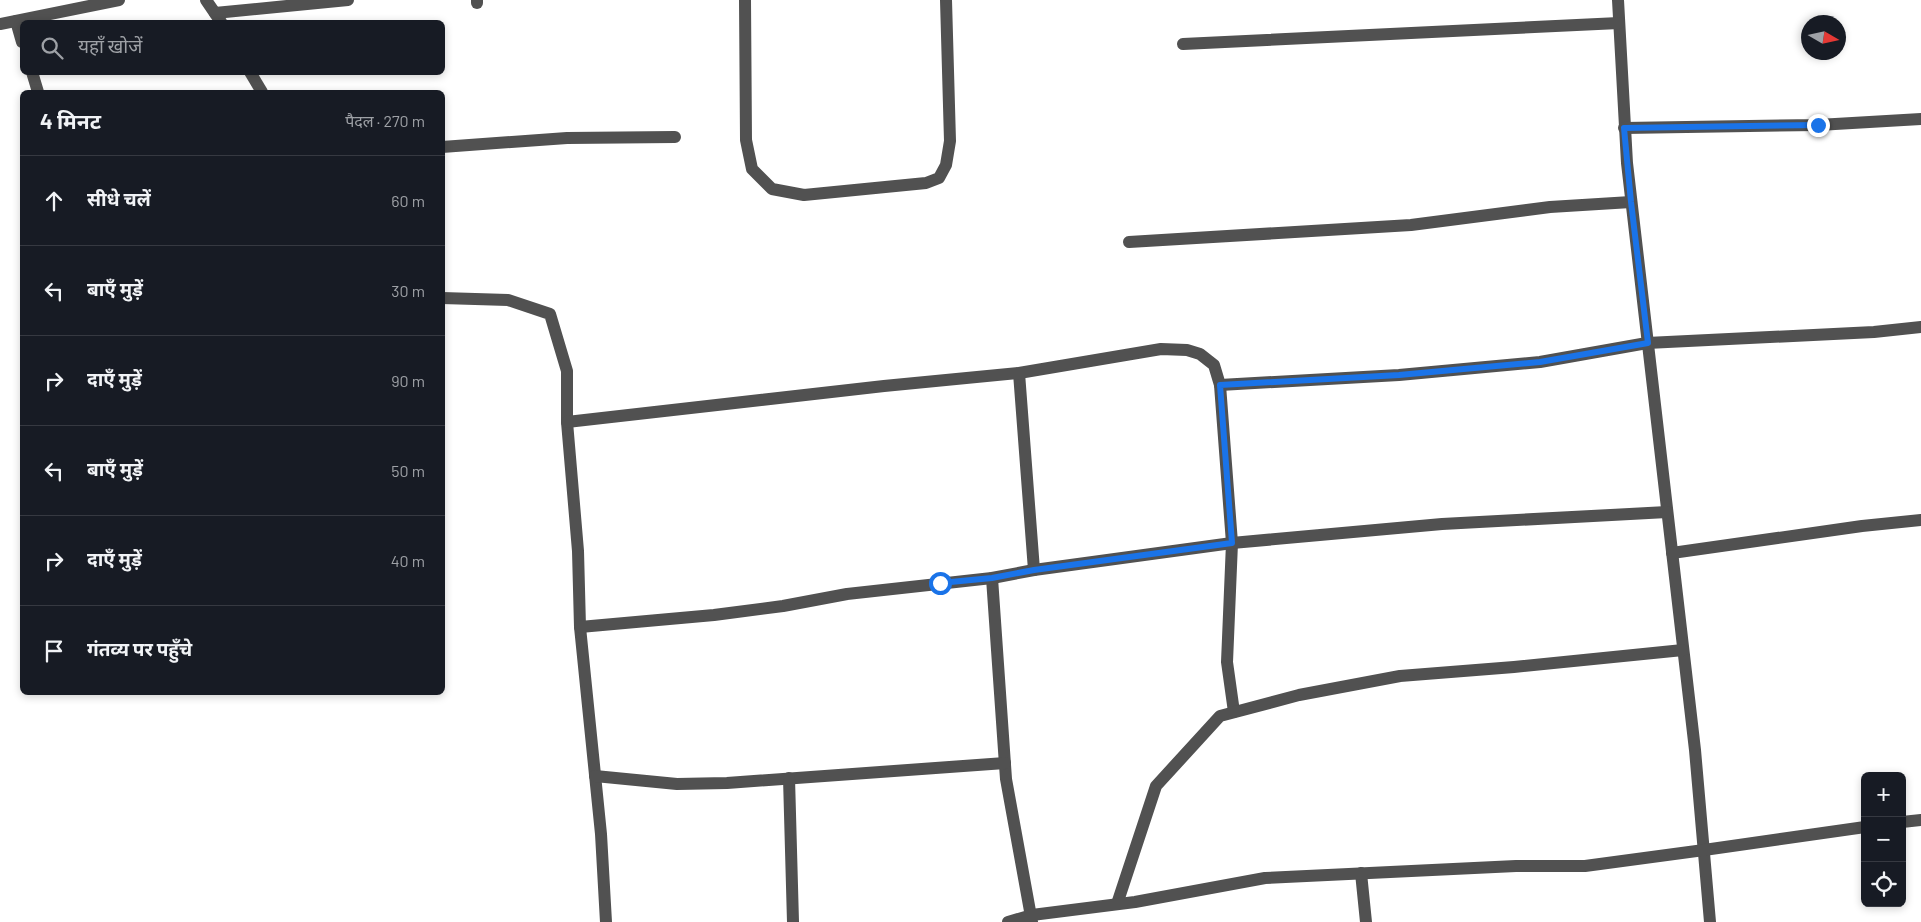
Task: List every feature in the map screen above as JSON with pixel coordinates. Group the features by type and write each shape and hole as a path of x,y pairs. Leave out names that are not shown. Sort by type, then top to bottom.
{"street":[{"path":"21,20 119,0"},
{"path":"206,0 218,18 348,0"},
{"path":"745,0 746,140 752,169 772,189 804,195 926,183 939,178 946,164 950,141 946,0"},
{"path":"1618,0 1624,128 1631,202 1683,650 1710,922"},
{"path":"0,24 20,20"},
{"path":"16,21 20,35"},
{"path":"1183,44 1619,23"},
{"path":"33,75 37,90"},
{"path":"252,75 261,90"},
{"path":"1624,128 1818,125 1921,119"},
{"path":"445,147 567,138 675,137"},
{"path":"1129,242 1411,225 1550,207 1631,202"},
{"path":"445,298 508,300 550,314 567,371 567,422 578,551 580,627 595,776 606,922"},
{"path":"1220,385 1399,375 1540,362 1648,343 1874,332 1921,327"},
{"path":"567,422 884,386 1020,373 1161,349 1187,350 1200,354 1214,365 1220,385 1232,543 1226,662 1234,712"},
{"path":"1020,373 1034,570"},
{"path":"580,627 714,615 783,606 847,594 992,578 1034,570 1232,543 1442,524 1667,512"},
{"path":"1672,553 1862,526 1921,520"},
{"path":"992,578 1006,780 1032,918"},
{"path":"1117,904 1156,786 1220,716 1299,695 1400,676 1683,650"},
{"path":"595,776 677,784 727,783 1005,763"},
{"path":"789,778 793,922"},
{"path":"1906,822 1921,820"},
{"path":"1008,922 1265,878 1516,866 1585,866 1861,828"},
{"path":"1361,874 1366,922"}],"route":[{"path":"940,583 992,578 1034,570 1232,543 1220,385 1399,375 1540,362 1648,343 1624,128 1818,125"}]}
